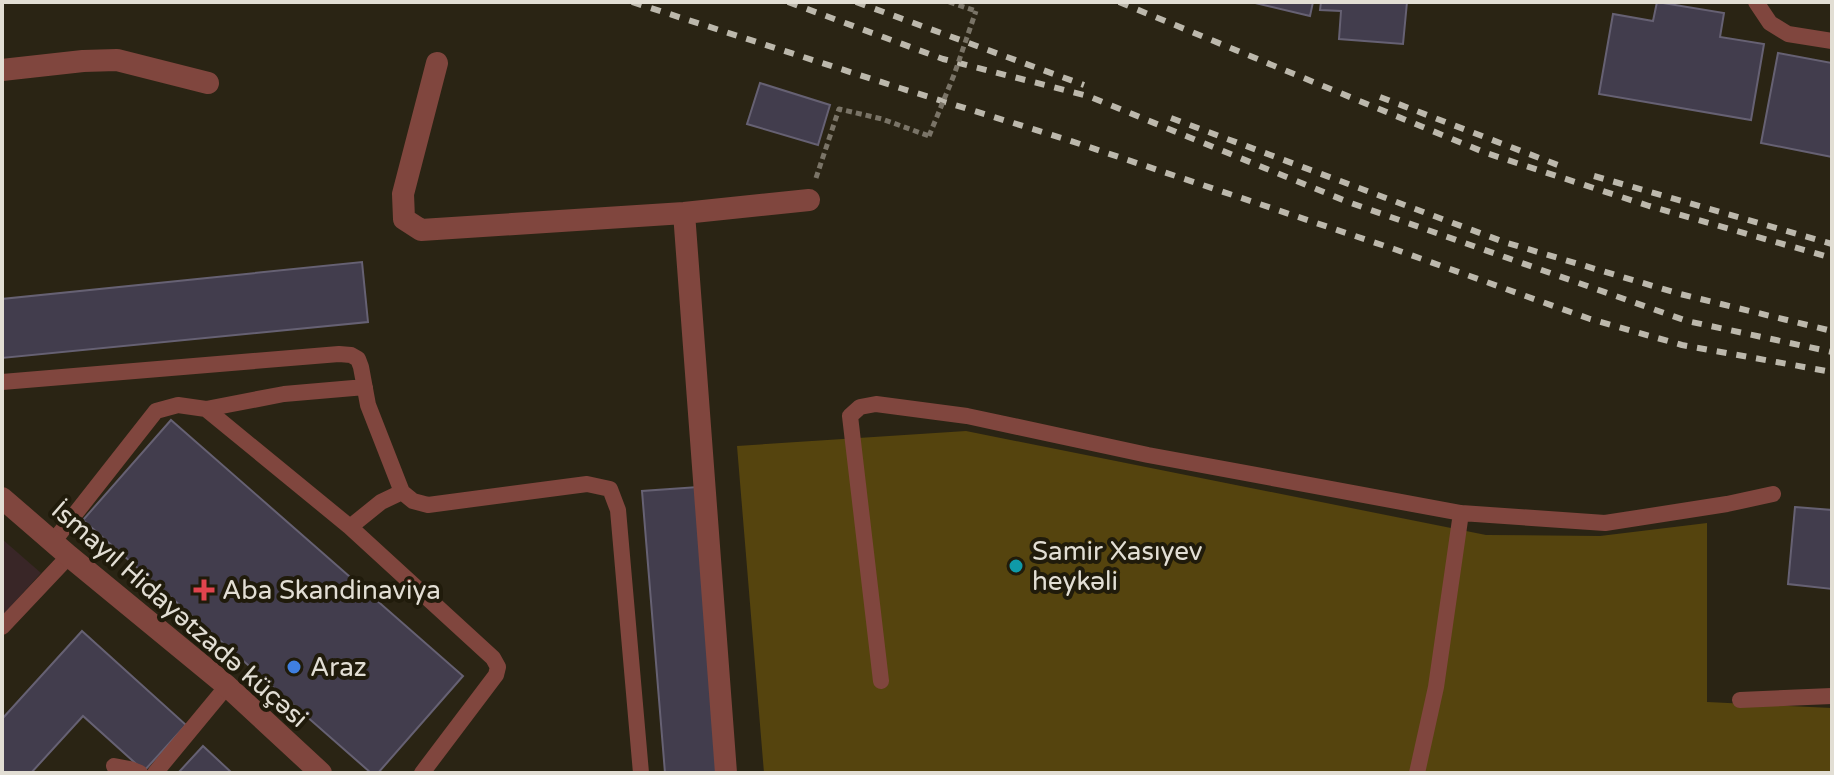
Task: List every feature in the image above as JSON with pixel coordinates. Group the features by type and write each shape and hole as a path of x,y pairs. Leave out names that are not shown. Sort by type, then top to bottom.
{"street":[{"path":"2,70 117,60 208,83"},
{"path":"437,63 403,194 404,219 421,230 684,213 809,200"},
{"path":"684,213 726,773"},
{"name":"İsmayıl Hidayətzadə küçəsi","path":"2,498 227,686 321,773"}],"lane":[{"path":"1756,2 1770,23 1788,34 1832,41"},
{"path":"2,382 351,355 358,359 368,405 402,492 413,501 428,505 587,484 610,489 618,510 641,773"},
{"path":"2,627 61,549 156,411 178,405 206,409 284,394 365,387"},
{"path":"881,681 850,416 860,407 876,404 967,416 1148,455 1461,513 1605,523 1773,494"},
{"path":"206,409 350,527 493,658 498,667 492,683 422,773"},
{"path":"350,527 381,502 402,492"},
{"path":"1417,773 1436,687 1461,513"},
{"path":"155,773 227,686"},
{"path":"1740,700 1832,696"},
{"path":"114,766 140,773"}],"path":[{"path":"809,200 839,109 882,119 929,136 976,11 949,2"}],"shaded area":[{"path":"966,431 1486,535 1600,536 1707,523 1707,702 1832,708 1832,773 764,773 737,446"},
{"path":"2,539 41,573 2,616"}],"building":[{"path":"1251,2 1313,2 1310,16"},
{"path":"1321,2 1407,2 1403,44 1339,39 1341,11 1320,10"},
{"path":"1657,2 1724,13 1720,37 1764,44 1751,120 1599,94 1613,14 1653,21"},
{"path":"1778,53 1832,63 1832,157 1761,143"},
{"path":"760,83 830,105 818,145 747,124"},
{"path":"362,262 368,322 2,358 2,299"},
{"path":"171,420 463,676 378,773 371,773 83,520"},
{"path":"698,487 721,773 665,773 642,491"},
{"path":"1795,507 1832,510 1832,589 1788,584"},
{"path":"82,631 186,725 144,771 83,716 31,773 2,773 2,719"},
{"path":"203,746 232,773 178,773"}],"railway":[{"path":"632,2 1065,139 1394,249 1590,319 1682,345 1832,372"},
{"path":"788,2 943,59 1088,96 1348,202 1687,321 1832,352"},
{"path":"856,2 1084,85"},
{"path":"1119,2 1486,153 1649,206 1832,258"},
{"path":"1380,97 1563,167"},
{"path":"1171,118 1504,242 1680,294 1832,331"},
{"path":"1594,176 1832,244"}],"place":[{"name":"Samir Xasıyev heykəli","path":"1016,566"},
{"name":"Aba Skandinaviya","path":"204,590"},
{"name":"Araz","path":"294,667"}]}
